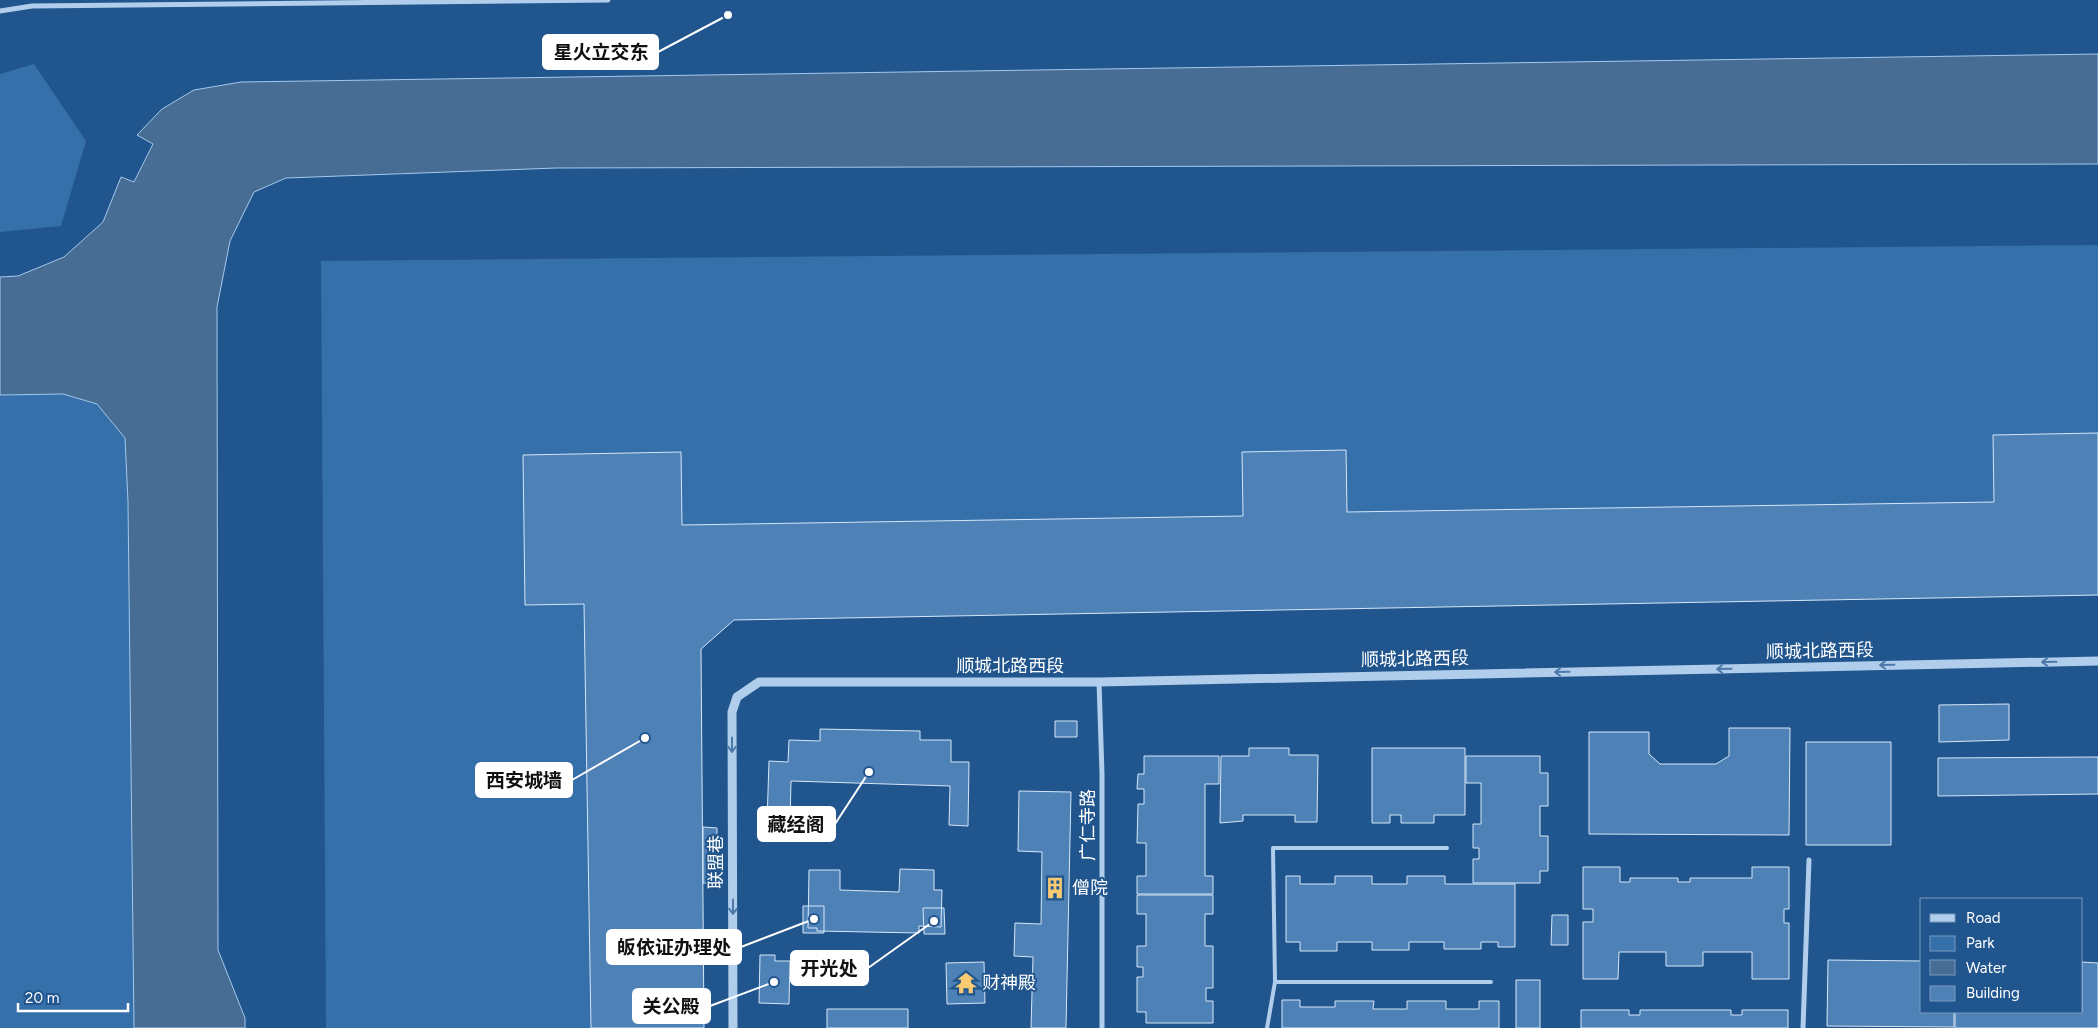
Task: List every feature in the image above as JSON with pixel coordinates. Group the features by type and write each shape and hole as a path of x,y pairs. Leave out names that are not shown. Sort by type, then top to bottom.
{"street":[{"path":"0,10 32,6 608,0"},
{"name":"顺城北路西段","path":"737,697 759,682 1099,682 2098,661"},
{"name":"广仁寺路","path":"1099,682 1102,774 1102,1028"},
{"name":"联盟巷","path":"733,1028 732,712 737,697"},
{"path":"1803,1028 1809,860"}],"lane":[{"path":"1267,1028 1276,982 1273,848 1447,848"},
{"path":"1276,982 1491,982"}],"green space":[{"path":"34,64 86,141 61,226 0,232 0,74"},
{"path":"2098,245 2098,433 1993,435 1994,502 1347,512 1242,452 1243,516 682,525 680,452 523,455 525,605 584,604 591,1028 326,1028 321,261"},
{"path":"63,394 97,404 125,438 128,502 134,1028 0,1028 0,395"}],"water":[{"path":"2098,54 2098,164 556,168 286,178 254,192 230,241 217,307 218,950 245,1018 245,1028 134,1028 128,502 125,438 97,404 63,394 0,395 0,277 18,276 64,257 103,222 121,177 134,182 153,144 137,135 162,109 194,90 241,82"}],"building":[{"path":"2098,433 2098,595 734,620 701,649 704,1028 591,1028 584,604 525,605 523,455 681,452 682,525 1243,516 1242,452 1346,450 1347,512 1994,502 1993,435"},
{"path":"2009,704 2009,740 1939,742 1939,705"},
{"path":"1055,721 1077,721 1077,737 1055,737"},
{"path":"1729,728 1790,728 1789,835 1589,834 1589,732 1649,732 1649,754 1660,764 1716,764 1729,756"},
{"path":"820,729 920,731 920,740 951,740 951,762 969,762 968,826 949,825 950,786 791,781 790,823 767,822 769,761 788,762 789,740 820,741"},
{"path":"1806,742 1891,742 1891,845 1806,845"},
{"path":"1249,748 1289,748 1289,755 1318,755 1317,822 1295,822 1295,815 1243,815 1243,821 1220,823 1221,756 1249,756"},
{"path":"1372,748 1465,748 1465,815 1434,815 1434,823 1401,823 1401,815 1390,815 1390,823 1372,823"},
{"path":"1144,756 1219,756 1219,784 1205,784 1205,876 1213,876 1213,894 1137,894 1137,876 1146,876 1146,843 1137,843 1138,804 1144,804 1144,789 1137,789 1138,774 1144,774"},
{"path":"1466,756 1540,756 1540,773 1548,773 1548,806 1540,806 1540,836 1548,836 1548,871 1540,871 1540,883 1473,883 1473,859 1479,859 1479,848 1473,848 1473,824 1481,824 1481,783 1466,783"},
{"path":"2098,757 2098,794 1938,796 1938,758"},
{"name":"僧院","path":"1019,791 1071,792 1066,1028 1031,1028 1033,957 1014,956 1015,923 1041,924 1042,852 1018,851"},
{"path":"703,827 717,828 717,883 703,883"},
{"path":"1583,867 1620,867 1620,882 1630,882 1630,878 1678,878 1678,882 1690,882 1690,878 1752,878 1752,867 1789,867 1789,909 1784,909 1784,923 1789,923 1789,979 1752,979 1752,952 1703,952 1703,966 1666,966 1666,952 1619,952 1618,979 1583,979 1583,922 1593,922 1593,909 1583,909"},
{"path":"900,869 934,870 934,890 942,890 941,927 919,926 919,933 817,931 817,928 808,928 809,870 840,870 840,890 899,892"},
{"path":"1286,876 1300,876 1300,884 1335,884 1335,876 1372,876 1372,884 1407,884 1407,876 1445,876 1445,884 1515,884 1515,947 1498,947 1498,942 1481,942 1481,949 1444,949 1444,942 1409,942 1409,950 1372,950 1372,942 1337,942 1337,951 1300,951 1300,942 1286,942"},
{"path":"1137,895 1213,895 1213,914 1205,914 1205,946 1213,946 1213,988 1206,988 1206,1001 1213,1001 1213,1023 1146,1023 1146,1012 1137,1012 1137,977 1143,977 1143,967 1137,967 1137,946 1146,946 1146,914 1137,914"},
{"path":"803,906 824,906 824,933 803,933"},
{"path":"923,908 944,908 945,934 924,934"},
{"path":"1552,915 1568,915 1568,945 1551,945"},
{"path":"760,955 775,955 775,961 790,961 789,1004 759,1003"},
{"path":"1828,960 1920,961 1920,1013 1954,1013 1954,1027 1827,1026"},
{"name":"财神殿","path":"984,962 985,1003 947,1004 946,963"},
{"path":"2083,962 2098,963 2098,1028 1955,1028 1955,1013 2083,1013"},
{"path":"1516,980 1540,980 1540,1028 1516,1028"},
{"path":"1282,1000 1300,1000 1300,1007 1335,1007 1335,1001 1374,1001 1373,1009 1407,1009 1407,1001 1446,1001 1446,1009 1479,1009 1479,1001 1499,1001 1499,1028 1282,1028"},
{"path":"827,1009 908,1009 908,1028 827,1028"},
{"path":"1581,1010 1629,1010 1629,1015 1640,1015 1640,1010 1731,1010 1731,1015 1742,1015 1742,1010 1788,1010 1788,1028 1581,1028"}],"place":[{"name":"星火立交东","path":"728,15"},
{"name":"西安城墙","path":"645,738"},
{"name":"藏经阁","path":"869,772"},
{"name":"僧院","path":"1055,888"},
{"name":"皈依证办理处","path":"814,919"},
{"name":"开光处","path":"934,921"},
{"name":"关公殿","path":"774,982"},
{"name":"财神殿","path":"966,983"}]}
